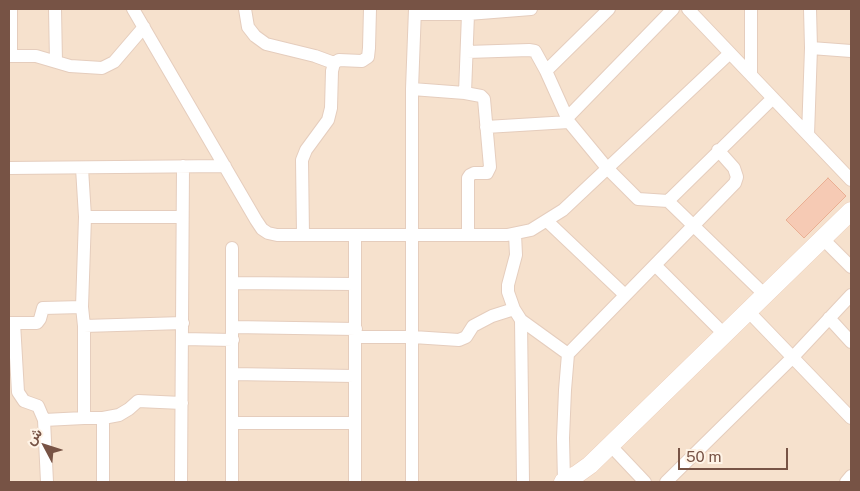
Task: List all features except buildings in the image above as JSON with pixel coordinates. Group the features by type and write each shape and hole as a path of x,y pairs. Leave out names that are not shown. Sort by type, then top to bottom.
{"street":[{"path":"11,9 10,56 36,56 70,66 94,69 106,67 114,62 144,27"},
{"path":"55,9 56,62"},
{"path":"133,9 262,229 268,234 277,235 468,235 515,234 531,230 563,210 730,53"},
{"path":"245,9 248,27 255,36 266,44 334,63"},
{"path":"303,235 302,160 304,153 328,120 331,108 334,63 339,60 362,61 368,57 370,48 370,9"},
{"path":"412,482 412,89 415,12 468,14 497,10 531,9"},
{"path":"546,71 609,9"},
{"path":"486,127 568,120 673,9"},
{"path":"688,9 851,180"},
{"path":"751,9 751,75"},
{"path":"808,135 811,48 810,9"},
{"path":"465,93 468,14"},
{"path":"811,48 851,51"},
{"path":"467,52 532,50 537,54 568,120 607,168 638,198 668,201 764,295"},
{"path":"412,89 465,93 481,96 484,99 490,167 487,172 470,174 468,178 468,235"},
{"path":"668,201 773,98"},
{"path":"563,482 563,438 568,354 732,186 736,179 734,168 718,150"},
{"path":"181,482 183,166"},
{"path":"9,168 225,166"},
{"path":"82,168 85,217 82,307 84,326 84,418"},
{"path":"563,482 590,464 851,211"},
{"path":"85,217 182,218"},
{"path":"547,221 625,295"},
{"path":"515,234 516,255 508,292 517,315 523,482"},
{"path":"355,235 355,482"},
{"path":"823,238 851,267"},
{"path":"232,248 232,482"},
{"path":"655,265 724,334"},
{"path":"233,283 355,284"},
{"path":"666,482 793,357 851,295"},
{"path":"47,482 44,420 38,406 24,401 18,392 11,323 37,323 40,319 42,308 82,307"},
{"path":"748,311 851,418"},
{"path":"183,339 233,333 355,333 459,340 466,337 473,326 496,314 517,315 568,354"},
{"path":"829,318 851,342"},
{"path":"84,326 183,323"},
{"path":"232,374 354,376"},
{"path":"44,420 103,418 119,415 138,401 182,403"},
{"path":"103,418 103,482"},
{"path":"232,422 355,423"},
{"path":"610,445 645,482"},
{"path":"846,482 851,476"}],"shaded area":[{"path":"9,9 851,9 851,482 9,482"}]}
